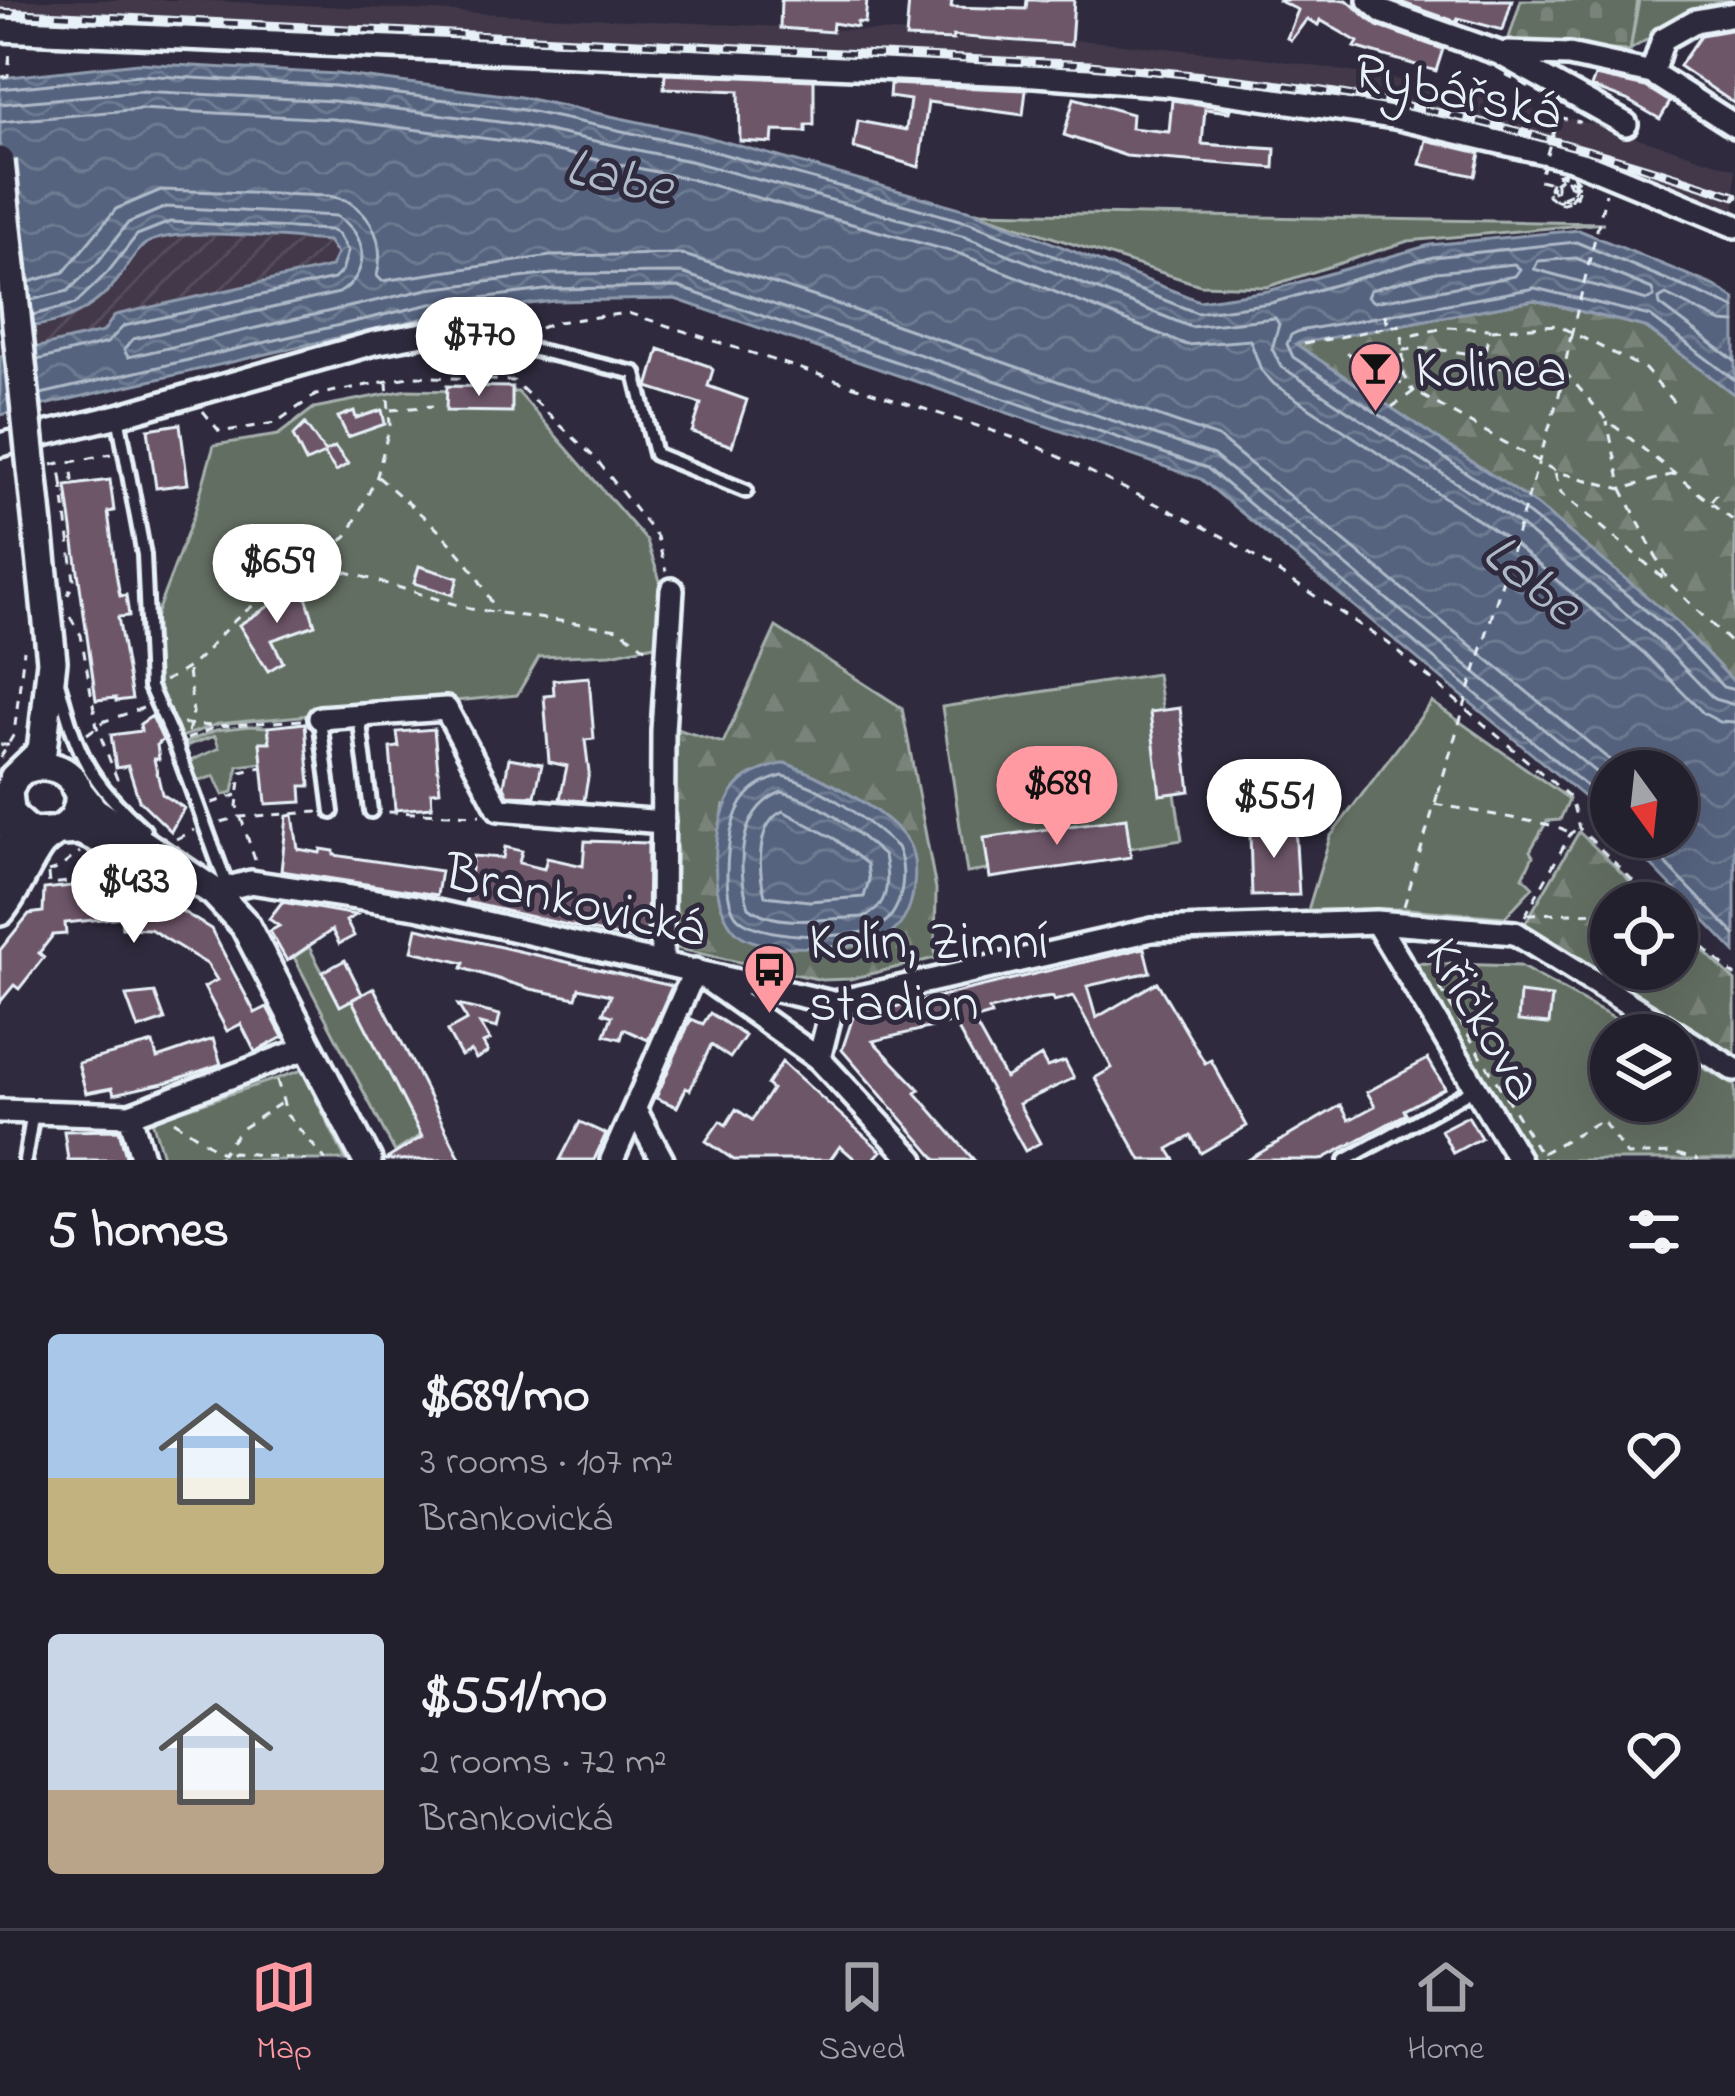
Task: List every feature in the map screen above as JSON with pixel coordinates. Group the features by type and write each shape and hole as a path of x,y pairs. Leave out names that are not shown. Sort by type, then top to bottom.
{"street":[{"path":"1379,4 1626,124"},
{"path":"1652,73 1664,39 1695,21 1735,14"},
{"name":"Rybářská","path":"6,30 1171,85 1394,117 1549,153 1735,226"},
{"path":"1502,63 1569,56 1652,73 1735,126"},
{"path":"0,161 63,757 78,800 74,818 39,846 0,911"},
{"path":"0,445 374,343 423,334 498,342"},
{"path":"662,962 666,662 672,590"},
{"path":"8,767 38,758 44,744 52,662"},
{"path":"320,718 446,709 499,809 663,822"},
{"path":"8,767 51,765 63,770 94,811 245,925 367,1160"},
{"path":"0,889 13,838 5,806 10,788 8,767"},
{"path":"5,806 26,831 43,835 86,831 211,895"},
{"name":"Brankovická","path":"211,895 250,882 416,908 833,1004 1152,930 1376,922 1521,924 1735,1070"},
{"name":"Křičkova","path":"1376,922 1475,1088 1530,1157"},
{"path":"612,1160 695,970 819,1060 913,1160"},
{"path":"819,1060 833,1004"},
{"path":"0,1111 130,1115 309,1047"},
{"path":"634,1110 662,1160"},
{"path":"130,1115 143,1160"}],"lane":[{"path":"498,342 635,373 655,454 746,491"},
{"path":"118,416 144,555 149,687 180,741 206,826 211,895"},
{"path":"52,662 74,743 110,800 211,895"},
{"path":"359,716 371,811"},
{"path":"320,718 332,812"},
{"path":"1346,1160 1475,1088"},
{"path":"25,1160 33,1112"}],"path":[{"path":"5,76 6,30"},
{"path":"1502,63 1562,104 1539,180 1547,182 1548,195 1559,204 1574,200 1580,190 1580,182 1568,171 1552,176 1549,188 1555,200 1569,201 1578,189 1571,175 1558,175 1551,187 1556,198 1569,199 1573,186"},
{"path":"1400,922 1565,372 1606,193"},
{"path":"498,342 557,322 628,314 1033,444 1222,536 1388,643 1571,798 1579,829 1634,882"},
{"path":"1385,314 1388,328"},
{"path":"1402,338 1447,327 1557,325 1645,369 1675,404"},
{"path":"1304,344 1399,326 1404,375 1414,391"},
{"path":"1490,329 1482,364 1565,372 1607,420 1735,522"},
{"path":"1371,366 1384,354 1402,351 1484,356"},
{"path":"1347,352 1554,471 1622,490 1674,474"},
{"path":"189,395 220,432 275,423 316,395 414,376 514,381 596,459 657,537 672,590"},
{"path":"328,573 332,552 350,533 377,476 389,410 387,381"},
{"path":"1392,407 1414,391"},
{"path":"389,410 434,406"},
{"path":"1607,420 1622,490 1669,583"},
{"path":"74,480 71,461 125,451"},
{"path":"1554,471 1561,494 1669,583 1735,647"},
{"path":"377,476 463,554 482,579 496,612"},
{"path":"62,482 74,580 65,602"},
{"path":"1710,503 1721,489"},
{"path":"149,687 188,670 249,608 290,585 347,572 471,609 620,629 666,662"},
{"path":"69,615 81,635 97,727 122,790"},
{"path":"8,767 24,650"},
{"path":"180,741 192,725 188,670"},
{"path":"74,743 97,727 157,703"},
{"path":"164,718 218,726 320,718"},
{"path":"180,741 218,726"},
{"path":"262,767 241,772 239,817 259,869 275,873 275,885"},
{"path":"200,808 238,794"},
{"path":"1435,804 1556,826 1571,833"},
{"path":"371,811 474,817 499,809"},
{"path":"206,826 239,817 332,812"},
{"path":"1521,924 1571,833 1579,829"},
{"path":"39,874 73,860 86,845"},
{"path":"48,872 49,884 141,874 211,895"},
{"path":"1521,924 1590,915"},
{"path":"1698,942 1735,976"},
{"path":"1435,980 1530,1157 1544,1160"},
{"path":"278,1073 287,1115 326,1160"},
{"path":"212,1160 241,1129 281,1102"},
{"path":"160,1112 222,1153 306,1160"},
{"path":"1530,1157 1602,1120 1628,1157 1673,1153 1698,1160"},
{"path":"244,1160 247,1154"}],"shaded area":[{"path":"0,0 192,0 1091,41 1258,57 1419,83 1596,125 1674,149 1735,169 1735,211 1585,164 1253,97 65,22 15,23 0,19"},
{"path":"174,233 328,241 337,254 331,267 116,315 103,332 0,356 0,330 51,325 92,307 145,244"}],"green space":[{"path":"1521,0 1638,0 1630,51 1507,44"},
{"path":"1639,0 1735,0 1735,6 1659,32 1630,50"},
{"path":"974,212 1604,223 1408,241 1267,287 1200,285"},
{"path":"1534,300 1645,327 1735,395 1735,683 1675,620 1294,344"},
{"path":"407,390 518,392 647,541 663,590 655,645 611,654 539,657 517,695 218,724 178,738 155,676 154,620 194,515 214,445 278,435 314,408"},
{"path":"776,627 902,708 936,889 935,958 850,979 822,980 675,948 673,728 723,743","holes":["724,805 914,882 907,907 884,936 849,946 783,945 717,889"]},
{"path":"1157,674 1182,840 967,873 942,707"},
{"path":"1432,702 1569,799 1560,820 1547,821 1530,851 1533,856 1523,877 1533,887 1505,917 1407,909 1308,910 1330,837"},
{"path":"268,727 270,742 260,743 262,763 238,766 233,792 223,795 214,776 196,782 188,762 219,748 215,736 182,744 216,730"},
{"path":"1579,832 1590,843 1590,858 1606,858 1631,882 1590,882 1590,969 1523,927"},
{"path":"1698,945 1735,981 1735,1059 1698,1036 1698,1014 1663,1014 1624,990 1698,990"},
{"path":"309,947 340,1005 352,1000 421,1135 395,1152 294,957"},
{"path":"1415,963 1520,966 1606,1014 1590,1014 1590,1122 1698,1122 1698,1065 1735,1086 1735,1160 1532,1160"},
{"path":"302,1070 346,1160 164,1160 152,1120"}],"water":[{"name":"Labe","path":"138,63 337,74 520,97 701,135 974,212 1199,301 1268,291 1430,245 1579,230 1715,286 1735,299 1735,395 1645,327 1534,300 1296,344 1537,505 1675,620 1735,683 1735,952 1698,914 1698,882 1667,882 1644,858 1698,858 1698,750 1590,750 1590,802 1201,479 675,299 554,301 433,316 0,415 0,356 103,332 115,315 331,267 337,254 328,241 204,234 158,239 144,245 104,295 78,313 50,323 0,330 0,78"},
{"path":"785,763 869,807 908,842 915,868 912,897 904,919 884,938 864,944 787,947 745,938 731,926 722,908 715,862 723,814 742,781"}],"building":[{"path":"781,0 867,0 865,23 857,22 857,27 833,23 832,32 780,28"},
{"path":"909,0 952,0 951,7 1026,9 1027,0 1074,0 1071,45 953,36 953,40 906,38"},
{"path":"1277,0 1347,0 1377,26 1443,49 1436,71 1355,47 1358,42 1320,20 1318,25 1307,19 1291,40 1287,38 1298,10"},
{"path":"1394,0 1512,0 1503,30 1458,18 1457,22"},
{"path":"1735,29 1735,104 1679,66 1701,35"},
{"path":"665,74 814,80 814,125 806,125 806,132 773,131 772,143 740,141 739,91 664,88"},
{"path":"1595,76 1646,87 1670,102 1660,119 1591,87"},
{"path":"890,84 1026,90 1023,115 928,102 919,167 854,148 858,121 906,130 910,100 889,97"},
{"path":"1074,98 1132,114 1131,128 1169,132 1172,100 1231,109 1205,109 1202,144 1275,149 1274,168 1126,156 1064,135"},
{"path":"1426,140 1480,153 1475,176 1420,164"},
{"path":"659,349 709,366 713,370 708,386 747,400 732,446 692,432 701,404 648,387"},
{"path":"447,386 512,387 512,412 446,411"},
{"path":"382,410 385,424 348,437 338,417 354,411 356,418"},
{"path":"180,424 188,484 156,488 148,429"},
{"path":"305,424 325,452 335,447 348,464 336,471 324,454 306,462 293,436"},
{"path":"110,480 114,511 108,512 116,573 129,616 118,617 132,699 116,701 96,700 66,486"},
{"path":"419,566 458,578 453,595 414,583"},
{"path":"304,590 315,625 272,640 283,662 268,671 239,625"},
{"path":"589,677 594,739 585,740 589,772 584,801 560,799 567,766 549,762 544,696 554,695 553,680"},
{"path":"1180,708 1190,791 1160,795 1150,712"},
{"path":"152,716 163,740 157,745 159,759 154,759 162,794 184,808 171,831 139,800 128,766 116,768 111,735 141,731 140,724"},
{"path":"305,723 310,786 301,786 302,802 266,804 260,742 270,742 268,727"},
{"path":"434,729 440,791 431,792 432,807 395,810 390,748 399,747 397,732"},
{"path":"509,758 542,764 535,796 508,795 504,786"},
{"path":"293,815 298,849 441,871 437,895 281,871 287,816"},
{"path":"1126,818 1131,857 990,878 984,838"},
{"path":"1295,825 1299,895 1252,896 1250,833 1257,833 1257,827"},
{"path":"585,841 648,843 647,943 466,902 473,856 503,858 505,847 522,851 519,863 544,869 547,858 583,866"},
{"path":"135,879 140,901 162,899 211,929 255,1013 267,1007 283,1037 255,1052 241,1024 227,1031 204,987 217,980 207,964 150,929 122,928 121,917 65,923 66,934 53,935 39,953 44,957 19,989 14,985 0,1002 0,950 29,914 43,912 44,889"},
{"path":"282,902 356,915 346,921 354,936 339,944 332,930 287,961 270,931 279,926 269,919"},
{"path":"417,928 672,986 648,1040 624,1029 621,1039 605,1035 612,1016 603,1013 611,995 579,988 576,998 531,989 462,968 464,963 412,951"},
{"path":"1144,948 1150,972 1087,986 1096,1018 1157,982 1205,1063 1211,1060 1247,1126 1201,1153 1191,1136 1168,1149 1175,1160 1141,1160 1095,1078 1112,1068 1073,996 989,1010 991,1015 973,1020 1005,1078 1041,1056 1047,1067 1065,1061 1074,1078 1019,1104 1040,1143 1025,1151 954,1022 873,1041 920,1090 916,1093 974,1160 937,1160 842,1050 853,1017"},
{"path":"345,960 362,994 340,1006 323,972"},
{"path":"374,988 461,1160 385,1160 422,1137 352,1000"},
{"path":"155,993 165,1020 138,1029 126,996"},
{"path":"1520,993 1552,997 1549,1024 1518,1021"},
{"path":"458,1005 500,1015 497,1028 480,1024 490,1040 483,1043 488,1052 476,1059 471,1051 461,1056 447,1031 467,1020"},
{"path":"710,1013 745,1036 730,1058 711,1045 677,1107 656,1098 691,1019 703,1024"},
{"path":"213,1039 221,1064 114,1094 112,1088 86,1093 78,1063 153,1043 157,1058"},
{"path":"1428,1059 1445,1088 1404,1110 1406,1114 1321,1160 1248,1160 1341,1105 1349,1120 1375,1106 1367,1092"},
{"path":"782,1062 881,1151 873,1160 856,1160 840,1146 830,1160 734,1160 706,1141 720,1121 726,1125 736,1109 752,1120"},
{"path":"1468,1116 1481,1138 1453,1153 1441,1130"},
{"path":"580,1122 606,1134 594,1160 560,1160"},
{"path":"119,1130 127,1160 68,1160 64,1131"}],"railway":[{"path":"0,12 1090,65 1213,77 1336,93 1457,117 1577,147 1735,196"}],"place":[{"name":"Kolinea","path":"1376,413"},
{"name":"Kolín, Zimní stadion","path":"770,1016"}]}
